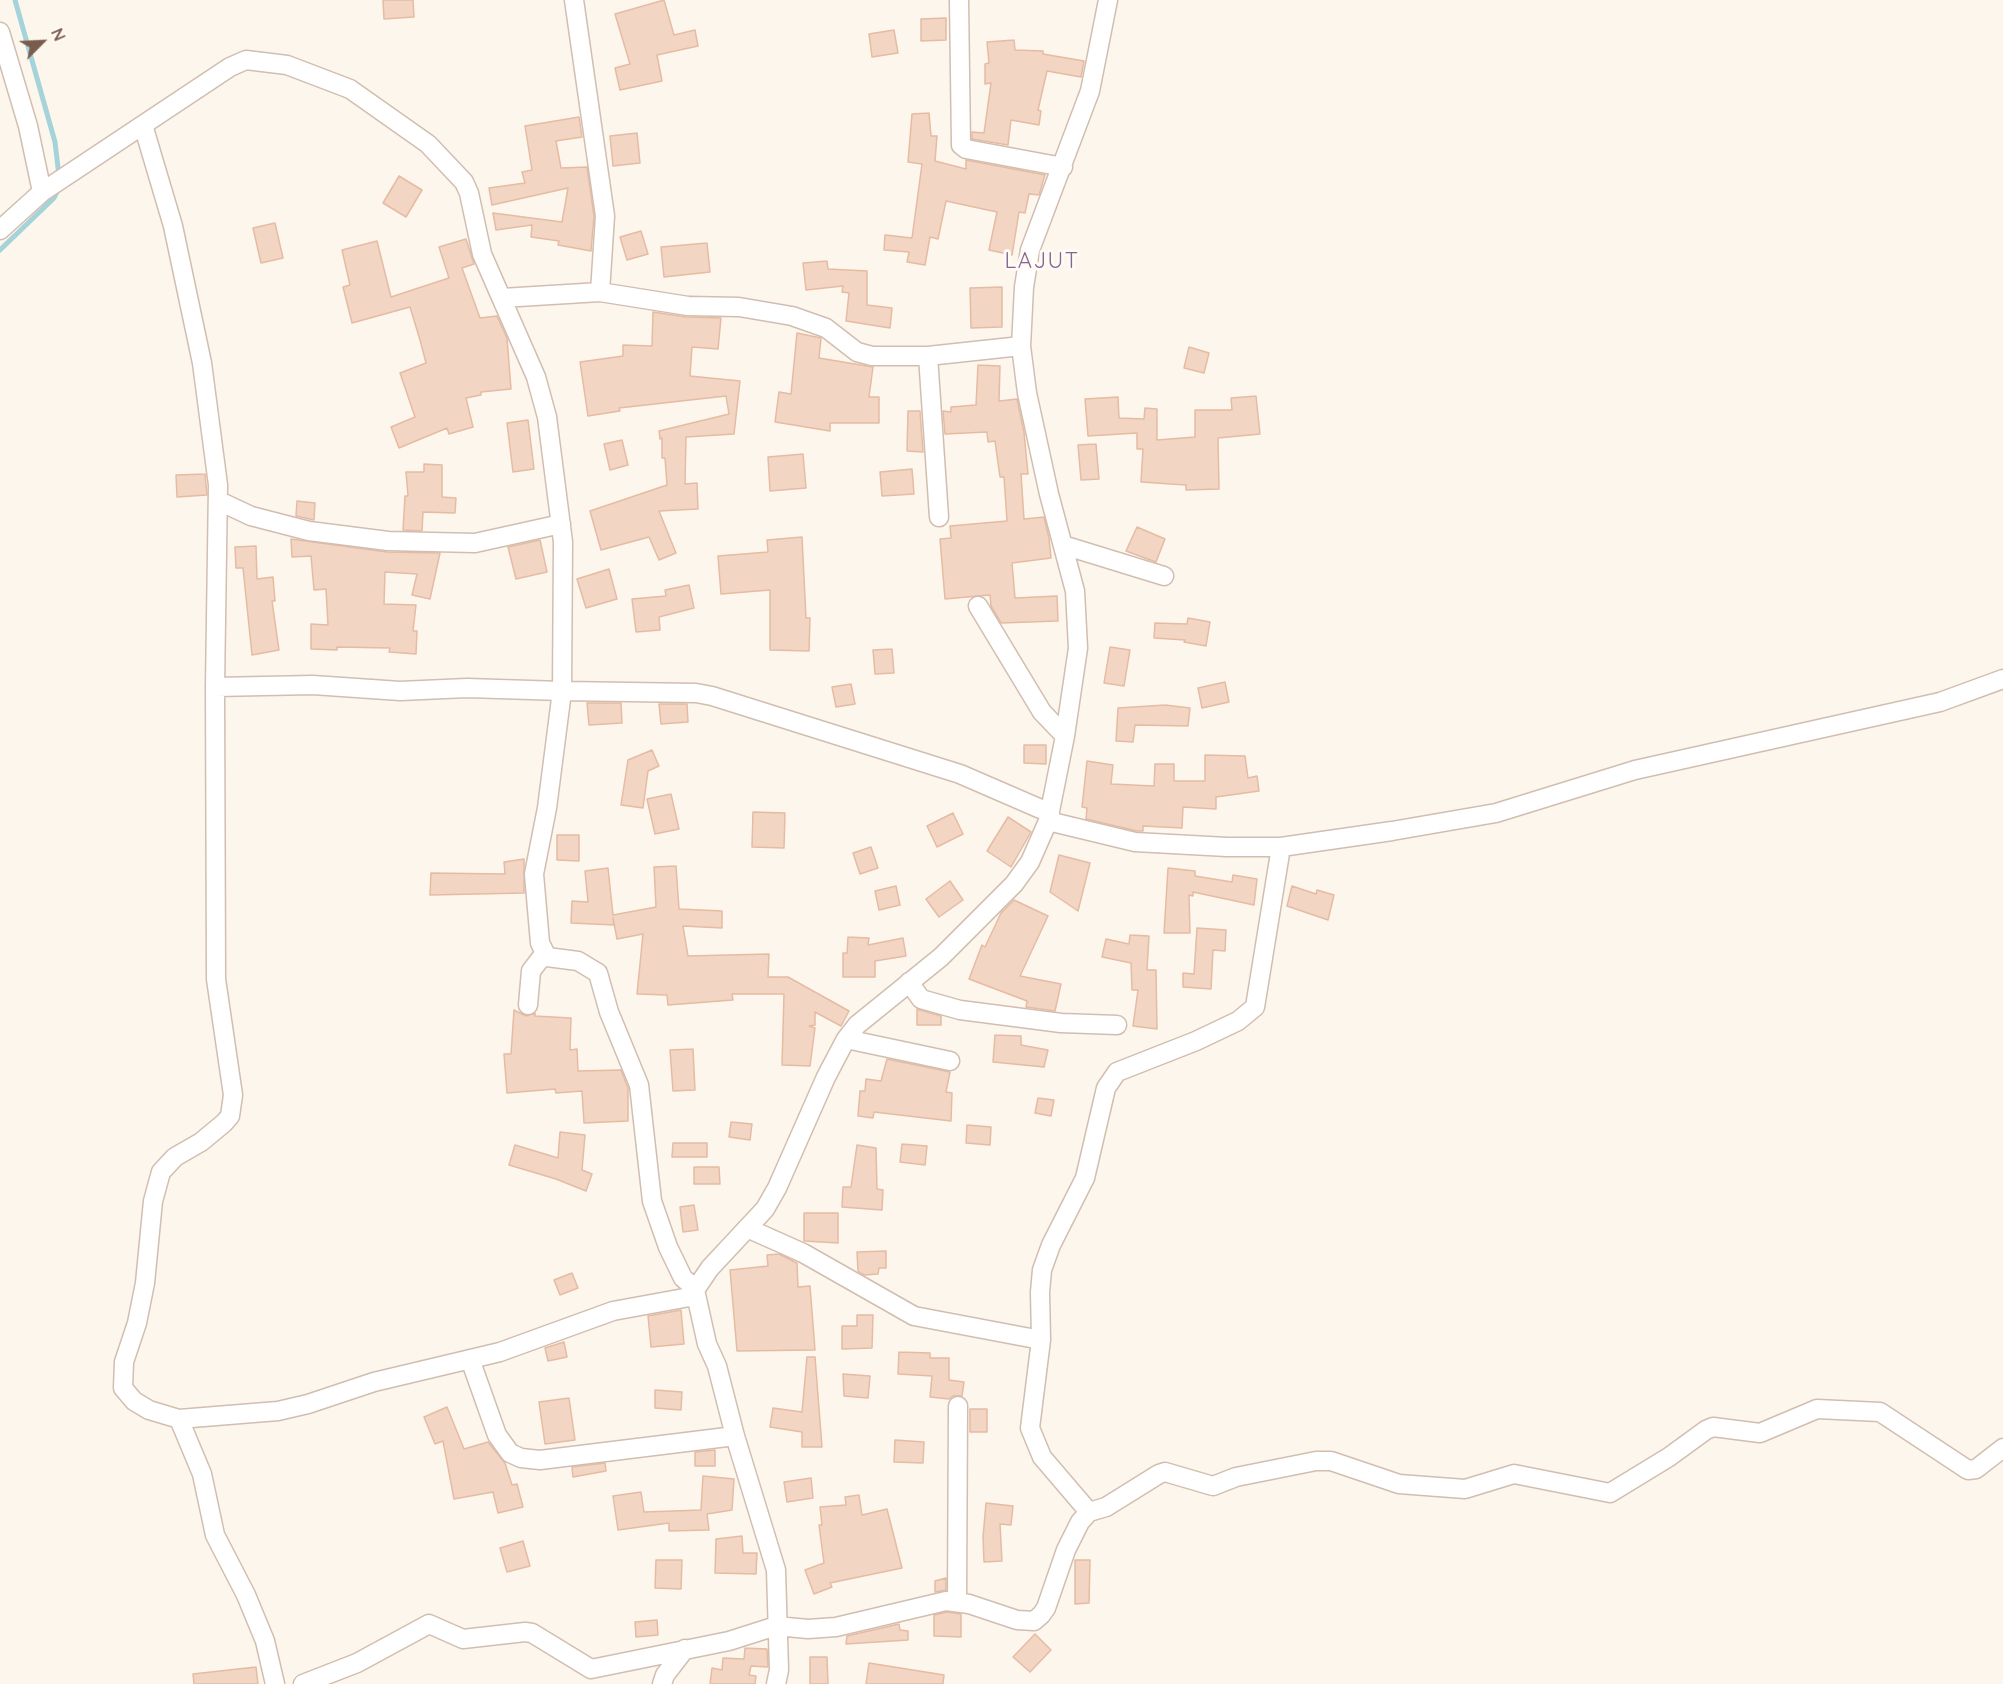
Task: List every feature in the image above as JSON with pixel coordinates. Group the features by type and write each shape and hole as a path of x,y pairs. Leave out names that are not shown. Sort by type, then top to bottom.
{"street":[{"path":"574,0 605,216 600,292"},
{"path":"959,0 961,145 966,149 1063,167"},
{"path":"143,125 173,226 202,363 219,501 215,687 216,979 233,1104 230,1116 216,1131 175,1157 160,1172 153,1201 145,1283 121,1379 124,1390 134,1401 149,1410 179,1419 278,1411 308,1404 406,1374 470,1359 550,1335 607,1312 695,1292 710,1268 765,1209 777,1188 826,1077 846,1039 857,1025 941,957 1014,884 1030,862 1049,817 1065,736 1078,648 1075,591 1029,402 1021,346 1024,287 1030,250 1090,91 1108,0"},
{"path":"0,32 46,188"},
{"path":"0,230 46,188 69,172 230,66 246,60 287,65 350,88 428,144 464,182 470,193 482,254 532,369 547,417 561,524 564,557 562,691 547,808 534,874 540,943 544,954 554,958 578,961 598,973 609,1012 639,1085 652,1201 668,1247 683,1278 695,1292 735,1436 776,1570 779,1670 776,1684"},
{"path":"502,298 600,292 688,306 739,307 792,316 826,328 864,355 928,356 1021,346"},
{"path":"928,356 939,517"},
{"path":"219,501 251,516 309,531 388,541 475,543 561,524"},
{"path":"1063,545 1164,576"},
{"path":"978,606 1042,712 1065,736"},
{"path":"215,687 313,685 400,691 467,688 696,693 712,696 960,774 1049,817 1111,838 1153,844 1281,848 1446,823 1496,813 1635,770 1940,702 2003,679"},
{"path":"1089,1512 1042,1457 1030,1428 1041,1340 1042,1270 1051,1245 1085,1178 1106,1088 1117,1071 1196,1041 1238,1021 1255,1007 1281,848"},
{"path":"528,1005 531,971 544,954"},
{"path":"909,982 921,999 960,1010 1060,1023 1117,1025"},
{"path":"846,1039 950,1061"},
{"path":"747,1228 803,1253 914,1316 1041,1340"},
{"path":"470,1359 486,1410 500,1441 510,1453 521,1458 540,1460 735,1436"},
{"path":"957,1601 958,1406"},
{"path":"303,1684 357,1663 429,1624 463,1639 525,1632 591,1669 729,1641 776,1626 808,1629 836,1627 957,1601 1017,1620 1034,1621 1046,1608 1066,1550 1080,1522 1089,1512 1106,1507 1165,1472 1213,1486 1247,1474 1316,1461 1331,1461 1399,1484 1465,1489 1514,1474 1610,1493 1713,1427 1760,1432 1817,1408 1880,1412 1968,1470 1976,1469 2003,1448"},
{"path":"179,1419 202,1474 215,1535 246,1595 265,1641 275,1684"},
{"path":"662,1684 665,1675 685,1649"}],"building":[{"path":"383,0 413,0 414,17 384,19"},
{"path":"664,0 674,35 695,30 698,46 657,55 662,81 620,90 615,68 630,64 615,14"},
{"path":"946,18 946,40 921,41 921,19"},
{"path":"894,30 898,53 872,57 869,34"},
{"path":"1014,40 1015,50 1043,51 1043,54 1084,61 1081,77 1047,71 1038,110 1041,111 1039,125 1011,120 1008,145 972,139 972,132 984,133 991,83 985,84 985,64 989,63 987,42"},
{"path":"929,113 931,136 937,136 935,161 966,169 966,160 1045,175 1039,195 1029,194 1025,213 1019,212 1012,255 989,250 997,212 946,201 938,239 930,237 925,265 907,262 909,252 884,250 885,235 912,238 922,164 908,162 912,114"},
{"path":"579,117 582,137 556,141 561,168 587,167 594,216 591,251 558,245 559,241 531,237 532,225 496,230 493,213 562,222 568,188 492,205 489,188 525,183 522,172 532,170 525,126"},
{"path":"637,133 640,163 613,166 610,136"},
{"path":"399,176 422,190 406,217 383,203"},
{"path":"275,223 283,258 261,263 253,228"},
{"path":"641,231 648,254 627,260 620,237"},
{"path":"466,239 474,264 462,268 480,318 497,316 507,338 511,389 481,392 481,395 466,398 473,427 449,434 447,428 399,448 391,427 415,417 400,373 426,363 420,340 410,307 352,323 343,287 350,285 342,250 377,241 391,297 449,278 439,247"},
{"path":"707,243 710,272 664,277 661,247"},
{"path":"827,261 828,269 867,271 867,305 892,308 890,328 846,321 849,293 842,292 843,286 806,290 803,263"},
{"path":"1002,287 1002,327 971,328 970,288"},
{"path":"653,312 686,317 721,318 718,349 692,347 690,376 740,381 734,434 686,437 685,484 697,483 698,509 659,511 676,553 659,560 649,537 601,550 590,511 667,485 665,458 662,458 662,438 660,439 659,431 729,414 726,396 619,408 620,411 588,416 580,362 623,356 623,345 652,346"},
{"path":"797,333 821,338 819,358 873,367 869,397 879,397 879,423 830,423 830,431 775,422 779,392 791,394"},
{"path":"1189,347 1209,353 1204,373 1184,368"},
{"path":"978,365 1000,366 999,401 1017,399 1024,432 1028,474 1021,474 1024,519 1044,517 1049,538 1051,558 1012,563 1015,598 1057,596 1058,621 1001,623 991,606 990,595 945,599 940,539 951,538 950,526 1007,521 1004,477 1000,477 995,441 988,442 987,432 945,434 943,411 951,412 951,407 976,405"},
{"path":"1256,396 1260,434 1218,438 1219,489 1186,490 1186,485 1141,482 1143,449 1137,449 1137,433 1088,436 1085,399 1118,397 1119,418 1144,419 1145,408 1157,409 1157,440 1195,437 1195,410 1232,410 1231,398"},
{"path":"908,411 920,411 923,452 907,451"},
{"path":"528,420 534,469 513,472 507,423"},
{"path":"622,440 628,465 610,470 604,444"},
{"path":"1096,444 1099,479 1081,480 1078,445"},
{"path":"803,454 806,488 770,491 768,457"},
{"path":"424,464 442,465 442,497 456,498 455,513 423,512 422,531 403,530 405,496 408,496 406,472 424,472"},
{"path":"912,469 914,494 882,496 880,472"},
{"path":"205,474 207,495 177,497 176,475"},
{"path":"297,501 315,503 314,520 296,516"},
{"path":"1137,527 1165,539 1156,562 1126,551"},
{"path":"802,537 806,618 810,618 809,651 770,650 770,590 721,594 718,556 768,552 767,540"},
{"path":"291,539 387,552 440,553 430,599 412,595 417,574 385,572 384,604 416,605 413,631 417,631 416,654 389,652 390,648 311,649 311,624 328,625 326,589 314,590 311,556 292,557"},
{"path":"540,540 547,572 516,579 508,547"},
{"path":"256,546 257,579 273,577 275,601 272,601 279,650 252,655 243,568 236,568 235,547"},
{"path":"609,569 617,599 586,608 577,579"},
{"path":"689,585 694,608 659,617 660,630 636,632 632,599 666,596 665,590"},
{"path":"1188,618 1210,622 1206,646 1184,642 1185,640 1154,638 1155,623 1187,624"},
{"path":"1110,647 1130,650 1124,686 1104,683"},
{"path":"892,649 894,673 875,674 873,650"},
{"path":"1225,682 1229,702 1202,708 1198,688"},
{"path":"851,684 855,704 836,707 832,687"},
{"path":"587,703 621,703 622,723 589,725"},
{"path":"659,704 687,704 688,722 661,724"},
{"path":"1165,705 1190,708 1188,726 1135,725 1133,742 1116,741 1118,708"},
{"path":"1024,745 1046,745 1046,764 1024,763"},
{"path":"652,750 659,766 648,771 643,808 621,805 628,760"},
{"path":"1205,755 1245,756 1248,778 1257,776 1259,791 1216,797 1216,809 1183,807 1182,828 1143,826 1143,831 1137,831 1086,819 1087,808 1082,807 1087,761 1113,765 1111,784 1154,786 1155,764 1174,764 1174,781 1205,781"},
{"path":"671,794 679,829 655,834 647,799"},
{"path":"753,812 785,813 784,848 752,847"},
{"path":"953,813 963,834 937,847 927,826"},
{"path":"1008,817 1031,832 1011,867 987,851"},
{"path":"557,835 579,835 579,861 557,860"},
{"path":"871,847 878,868 860,874 853,853"},
{"path":"1059,855 1090,863 1078,911 1050,892"},
{"path":"524,859 524,893 430,895 431,873 505,874 504,862"},
{"path":"676,866 679,909 722,911 722,928 683,926 688,956 769,954 768,977 788,977 849,1011 841,1026 815,1012 815,1025 809,1026 815,1028 810,1066 782,1065 784,994 732,994 733,1000 668,1005 667,995 637,994 643,934 617,939 613,918 614,925 571,923 572,901 588,902 585,871 608,868 613,915 656,907 654,867"},
{"path":"1168,868 1195,871 1195,876 1232,882 1233,875 1257,879 1254,905 1193,892 1193,896 1189,895 1190,933 1164,933"},
{"path":"950,881 963,900 939,917 926,899"},
{"path":"896,886 900,905 879,910 875,891"},
{"path":"1292,886 1316,894 1317,890 1334,895 1328,920 1287,906"},
{"path":"1014,900 1048,916 1020,976 1061,984 1055,1011 1026,1007 1027,1001 969,979 982,945 985,947 1001,913"},
{"path":"1197,928 1226,930 1225,951 1213,950 1211,989 1183,987 1183,973 1194,974"},
{"path":"1130,935 1149,936 1147,970 1156,970 1157,1029 1133,1026 1138,990 1132,990 1131,963 1102,957 1106,939 1129,944"},
{"path":"848,937 869,938 868,945 903,938 906,956 875,961 875,977 843,977 843,953 847,953"},
{"path":"917,1009 941,1016 941,1025 917,1025"},
{"path":"514,1010 526,1016 535,1013 535,1016 571,1018 570,1050 577,1049 578,1071 621,1070 628,1088 628,1121 584,1123 582,1091 556,1093 555,1089 507,1093 504,1054 511,1054"},
{"path":"995,1035 1021,1036 1021,1045 1048,1050 1044,1067 993,1062"},
{"path":"693,1049 695,1090 673,1091 670,1050"},
{"path":"887,1059 950,1072 946,1092 952,1093 951,1121 874,1112 873,1118 858,1116 860,1091 865,1091 866,1079 881,1081"},
{"path":"1038,1098 1054,1100 1051,1116 1035,1113"},
{"path":"731,1122 752,1124 750,1140 729,1137"},
{"path":"967,1125 991,1127 990,1145 966,1143"},
{"path":"560,1132 585,1135 582,1170 592,1174 586,1191 509,1165 515,1145 558,1158"},
{"path":"673,1143 707,1143 707,1157 672,1157"},
{"path":"902,1144 927,1146 925,1165 900,1162"},
{"path":"857,1145 876,1148 877,1189 883,1190 882,1210 842,1207 843,1187 851,1187"},
{"path":"694,1167 719,1167 720,1184 694,1184"},
{"path":"694,1205 698,1230 683,1232 680,1207"},
{"path":"804,1213 838,1213 838,1243 804,1241"},
{"path":"886,1251 886,1268 879,1268 878,1274 864,1275 858,1271 857,1252"},
{"path":"779,1254 797,1263 798,1287 810,1286 815,1350 737,1351 730,1270 768,1266 767,1255"},
{"path":"572,1273 578,1288 560,1295 554,1280"},
{"path":"681,1310 684,1344 651,1347 648,1316"},
{"path":"857,1315 873,1315 872,1348 842,1349 842,1326 857,1326"},
{"path":"564,1342 567,1357 548,1361 545,1348"},
{"path":"899,1352 930,1353 930,1358 949,1358 949,1380 964,1382 962,1396 953,1396 949,1399 930,1397 932,1376 898,1374"},
{"path":"807,1357 815,1357 822,1447 802,1447 802,1432 770,1427 773,1408 802,1412"},
{"path":"843,1374 870,1376 868,1398 844,1396"},
{"path":"655,1390 682,1392 681,1410 655,1408"},
{"path":"569,1398 575,1440 545,1444 539,1402"},
{"path":"447,1407 464,1449 488,1442 505,1463 512,1485 517,1484 523,1507 498,1513 493,1492 454,1499 443,1441 435,1444 424,1417"},
{"path":"970,1409 987,1409 987,1432 970,1432"},
{"path":"895,1440 924,1442 923,1463 894,1462"},
{"path":"715,1450 715,1466 695,1466 695,1452"},
{"path":"605,1463 606,1471 573,1477 572,1467"},
{"path":"703,1476 734,1479 732,1510 707,1514 709,1530 669,1531 669,1523 618,1530 613,1496 641,1492 644,1512 701,1510"},
{"path":"811,1478 813,1498 787,1502 784,1482"},
{"path":"859,1495 862,1515 887,1509 902,1568 830,1583 832,1587 814,1594 805,1570 824,1563 819,1525 822,1525 820,1507 846,1505 845,1497"},
{"path":"986,1503 1013,1506 1011,1525 1000,1524 1002,1561 984,1562 983,1537"},
{"path":"742,1536 743,1553 757,1553 756,1574 715,1573 716,1539"},
{"path":"523,1541 530,1566 507,1572 500,1548"},
{"path":"656,1560 682,1560 681,1589 655,1588"},
{"path":"1075,1560 1090,1560 1089,1603 1075,1604"},
{"path":"946,1578 946,1590 935,1592 935,1581"},
{"path":"947,1612 961,1614 961,1637 934,1636 934,1615"},
{"path":"657,1620 658,1635 636,1637 635,1622"},
{"path":"899,1624 900,1630 908,1631 908,1640 846,1644 847,1636"},
{"path":"1035,1634 1051,1650 1030,1672 1013,1657"},
{"path":"745,1648 767,1649 768,1667 751,1666 749,1675 756,1676 755,1684 710,1684 712,1668 722,1670 723,1658 744,1659"},
{"path":"810,1657 827,1657 828,1684 810,1684"},
{"path":"869,1663 944,1675 943,1684 866,1684"},
{"path":"256,1667 258,1684 194,1684 193,1674"}],"waterway":[{"path":"15,0 55,142 59,176"},
{"path":"0,250 54,198 59,188"}],"district":[{"name":"LAJUT","path":"1042,261"}]}
